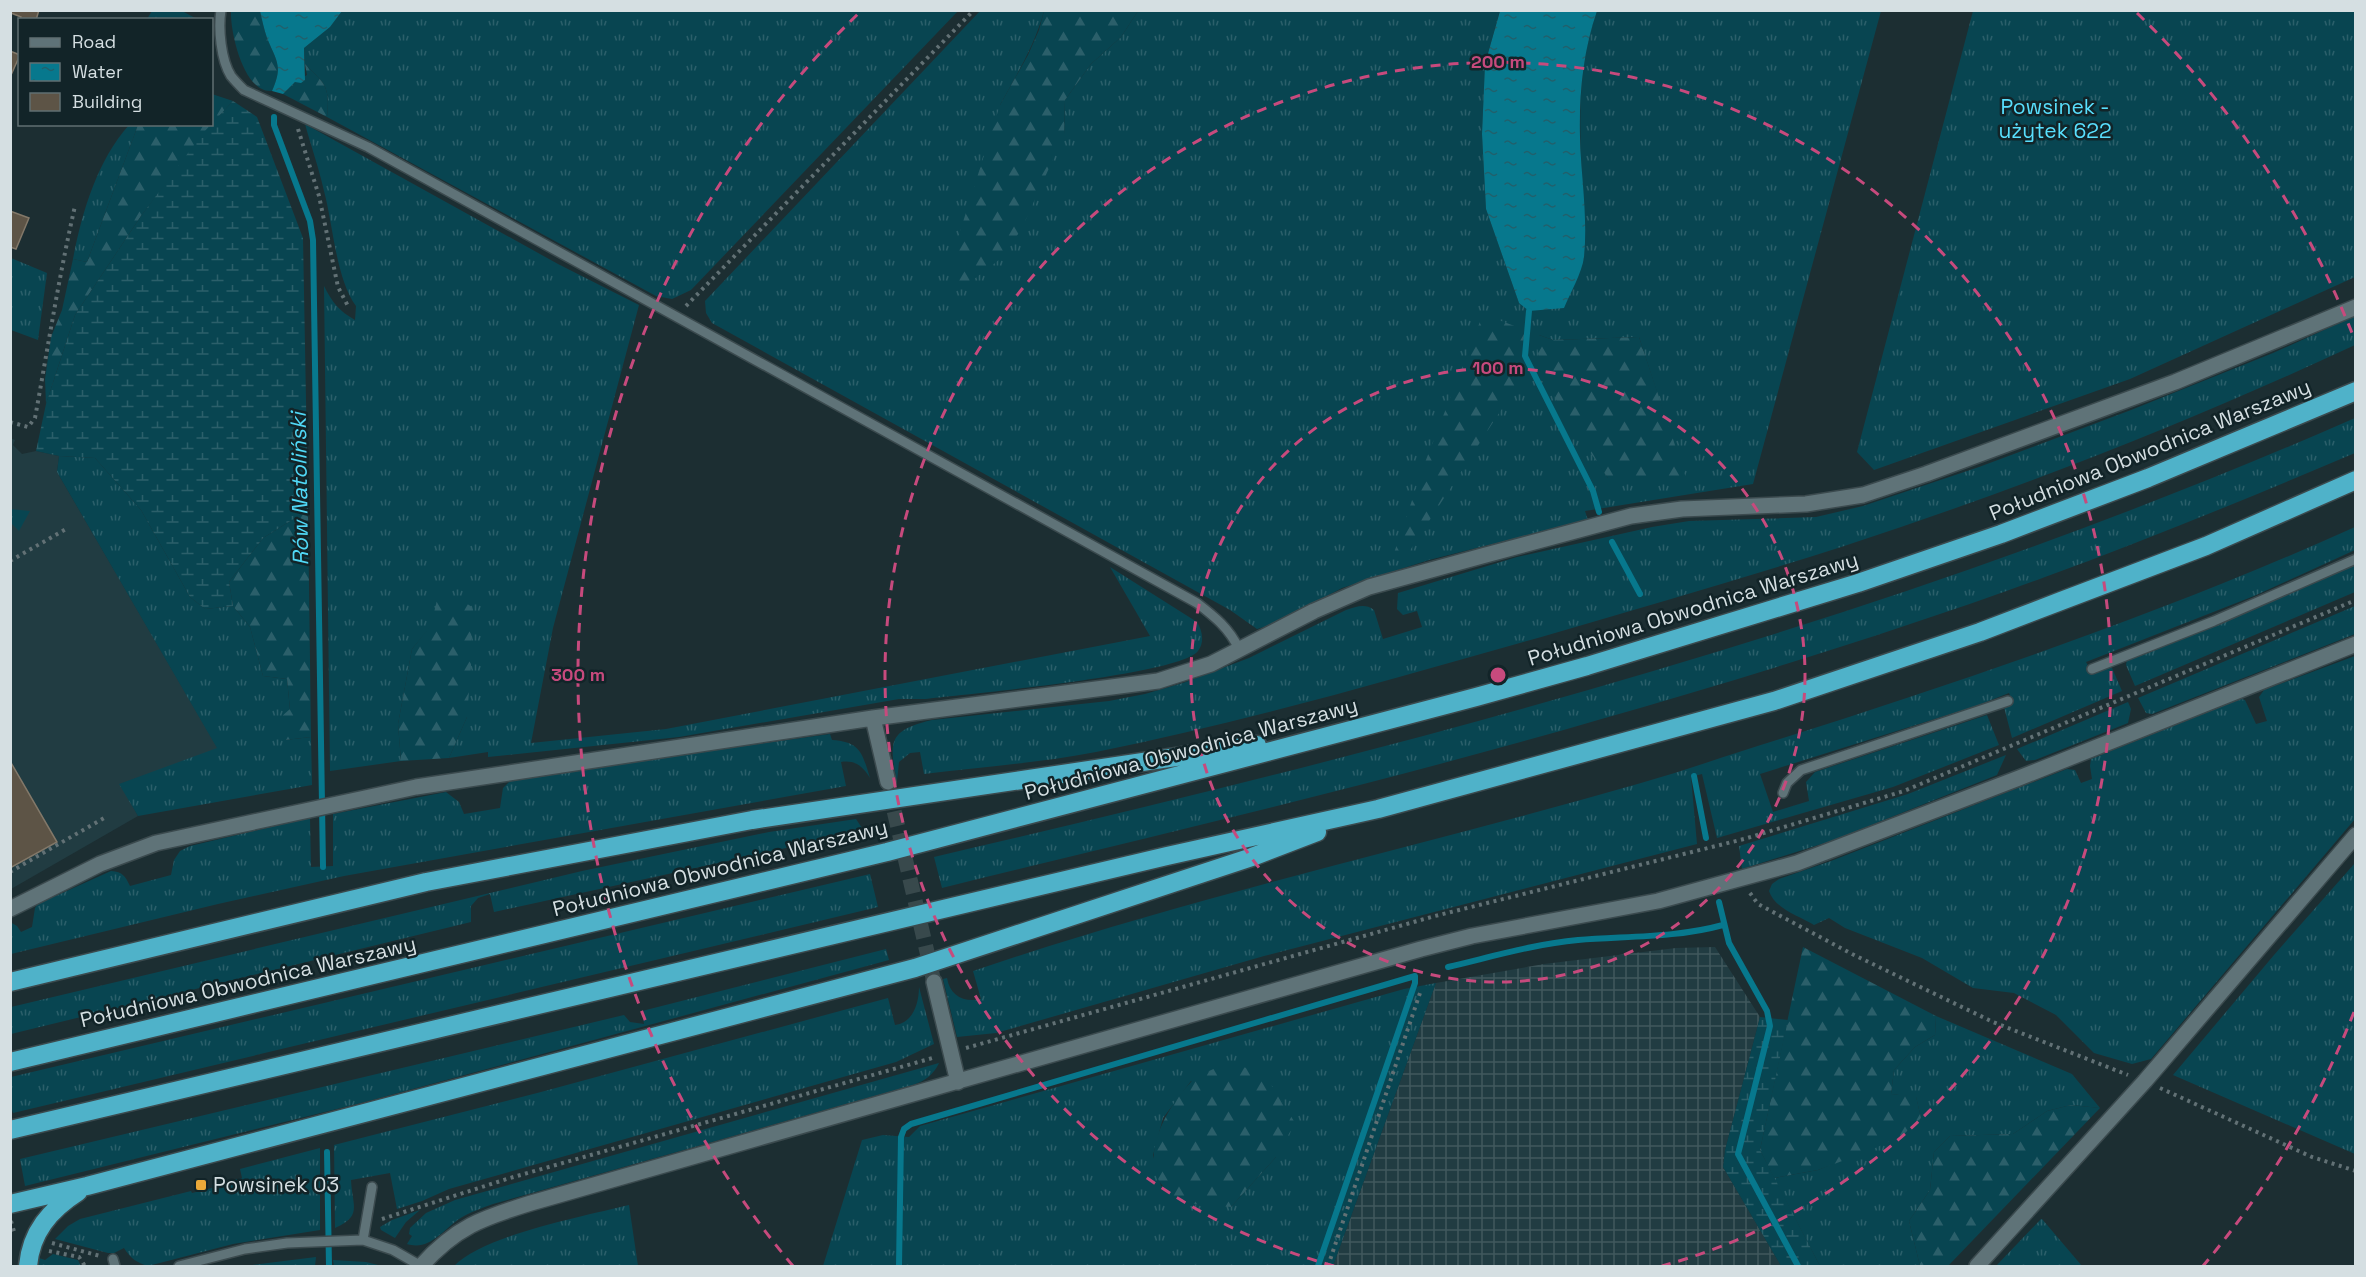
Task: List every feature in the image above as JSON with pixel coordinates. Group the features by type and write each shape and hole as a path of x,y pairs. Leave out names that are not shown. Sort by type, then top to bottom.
{"highway":[{"name":"Południowa Obwodnica Warszawy","path":"10,1062 887,852 1565,672 1858,583 2001,534 2148,478 2355,391"},
{"path":"10,1130 1167,856 1378,809 1773,701 1990,628 2206,546 2355,480"},
{"path":"10,982 426,882 752,820 1190,754 1333,735"},
{"path":"10,1204 87,1186 915,968 1240,860 1378,809"},
{"path":"27,1266 31,1246 45,1219 63,1202 87,1186"}],"street":[{"path":"10,909 100,864 156,843 416,787 873,718 1158,681 1211,664 1314,611 1369,587 1631,516 1682,509 1806,504 1863,495 2175,382 2355,307"},
{"path":"421,1266 463,1228 493,1215 1421,949 1472,936 1658,901 1797,862 2355,644"},
{"path":"873,718 888,782"},
{"path":"1977,1266 2145,1081 2355,836"},
{"path":"934,982 958,1082"}],"lane":[{"path":"220,10 221,35 231,76 244,90 368,147 1197,603 1222,622 1239,649"},
{"path":"2092,669 2214,621 2355,559"},
{"path":"1783,793 1787,783 1802,770 2008,701"},
{"path":"363,1240 372,1187"},
{"path":"179,1266 245,1249 308,1241 363,1240 393,1250 421,1266"}],"path":[{"path":"677,315 974,10"},
{"path":"295,113 300,139 319,196 338,287 349,308"},
{"path":"10,422 28,427 35,418 48,334 56,309 62,261 75,206"},
{"path":"10,561 66,529"},
{"path":"365,1225 510,1178 1435,916 1744,839 1904,791 2355,600"},
{"path":"10,872 104,818"},
{"path":"1743,879 1746,888 1758,904 1852,954 1993,1022 2145,1081 2312,1157 2355,1171"},
{"path":"1328,1266 1421,990"},
{"path":"10,1218 15,1234"},
{"path":"48,1242 114,1263"},
{"path":"45,1251 79,1257 85,1266"}],"shaded area":[{"path":"10,438 15,440 13,445 22,454 36,451 59,456 57,472 218,749 120,784 138,816 11,889"},
{"path":"1715,947 1760,1017 1725,1150 1723,1167 1781,1266 1333,1266 1436,983 1544,964 1676,948"}],"green space":[{"path":"1500,10 1485,64 1482,134 1486,209 1519,303 1584,259 1581,103 1588,41 1597,11 1881,11 1753,484 1585,511 1588,520 1429,560 1342,588 1271,625 1257,629 1230,610 712,323 706,313 705,301 980,11 1044,11 1031,48 1000,105 1064,135 1065,100 1091,64 1121,37 1138,11","holes":["1539,335 1553,340 1639,337 1685,478 1608,478 1563,410 1543,370"]},
{"path":"152,11 182,11 195,18 148,18"},
{"path":"231,11 260,11 278,70 272,91 262,89 246,73 236,46"},
{"path":"342,11 958,11 691,290 672,299 656,296 327,117 327,92 322,82 305,64 304,48 330,27"},
{"path":"1044,11 1138,11 1121,37 1091,64 1065,100 1064,135 1021,230 1000,259 973,280 951,285 957,241 1000,105 1028,55"},
{"name":"Powsinek - użytek 622","path":"1973,11 2355,11 2355,277 2130,379 1874,470 1857,452"},
{"path":"305,64 325,87 328,99 327,117 283,94 295,82 307,75"},
{"path":"213,94 233,101 213,123"},
{"path":"233,101 257,117 303,238 308,510 263,538 229,582 233,606 205,609 190,597 141,510 95,458 59,456 36,451 46,404 75,315 141,216 203,133 210,126 213,126 213,122"},
{"path":"305,124 558,264 639,305 553,628 531,743 666,729 1150,636 1110,567 1197,622 1202,636 1202,644 1198,651 1182,660 1153,668 1070,682 925,699 899,699 679,737 488,757 488,752 449,758 467,717 431,626 412,649 398,724 401,761 330,771 324,286 336,306 355,320 356,306 349,295 339,266 322,182"},
{"path":"128,126 138,126 87,262 73,259 92,188 118,139"},
{"path":"138,126 210,126 141,216 75,315 46,404 45,379 51,337 62,310 73,259 87,262"},
{"path":"11,258 47,273 38,340 11,330"},
{"path":"1483,314 1525,330 1514,390 1407,555 1392,559 1424,465"},
{"path":"2355,316 2355,345 2300,370 2188,419 2073,464 1958,507 1815,555 1555,633 1384,681 1154,740 1053,759 924,774 920,752 910,753 899,762 897,781 893,756 895,739 900,733 918,724 932,720 1109,701 1145,694 1183,683 1249,658 1346,610 1357,607 1364,606 1374,610 1383,639 1422,627 1417,611 1403,615 1397,609 1398,593 1517,557 1689,521 1816,517 1863,506 1979,467 2131,410 2273,353"},
{"path":"1539,335 1553,340 1639,337 1686,478 1608,478 1567,418 1548,384 1538,353"},
{"path":"2355,418 2355,453 2123,548 1879,635 1517,743 1271,807 942,888 934,857 1296,769 1476,722 1655,670 1833,615 2009,555 2183,490"},
{"path":"59,456 95,458 141,510 190,597 205,609 233,606 250,627 263,676 287,679 290,710 285,740 311,737 312,785 138,816 119,784 217,748 57,472"},
{"path":"10,509 30,511 19,531 11,523"},
{"path":"308,510 311,737 285,740 282,716 290,709 287,679 263,676 250,627 233,606 229,582 263,538"},
{"path":"2355,527 2355,550 2254,596 2086,662 2092,672 2112,668 2122,691 2012,738 2004,707 2013,703 2009,693 1976,706 1760,774 1773,812 1809,801 1806,782 1815,772 1987,715 1999,745 1893,787 1717,838 1702,774 1691,777 1697,844 1264,956 996,1033 957,1037 943,979 947,978 951,989 959,997 969,1000 981,999 973,971 1055,944 1222,895 1558,806 1693,767 1926,692 2143,615"},
{"path":"2355,564 2355,592 2135,686 2126,665 2127,659 2205,629"},
{"path":"438,596 455,596 472,607 467,717 449,758 401,761 398,724 412,649 431,625"},
{"path":"2355,606 2355,634 2152,714 2146,713 2138,698"},
{"path":"2355,656 2355,819 2151,1059 2132,1064 2094,1053 2056,1015 2014,993 1973,988 1922,958 1845,928 1829,918 1814,925 1776,903 1769,891 1772,884 1779,879 2067,769 2075,770 2081,783 2092,779 2091,759 2241,699 2245,700 2256,724 2267,721 2259,697 2264,690"},
{"path":"2128,702 2131,709 2128,723 2035,760 2026,761 2017,749"},
{"path":"830,734 832,740 849,743 858,750 865,761 870,778 858,765 841,762 846,786 344,876 11,954 10,922 21,932 32,927 35,908 38,904 111,871 123,875 130,886 171,875 174,860 180,851 190,846 310,818 311,867 333,866 333,814 446,792 459,802 464,814 500,808 503,788 512,779"},
{"path":"2006,755 1997,775 1831,841 1742,869 1739,846 1908,794"},
{"path":"856,819 864,831 494,912 490,894 478,898 471,906 471,922 11,1034 11,1007 582,871 769,832"},
{"path":"2355,863 2355,1154 2173,1075"},
{"path":"870,874 878,907 13,1113 11,1107 11,1077"},
{"path":"1803,947 1936,1016 1935,1035 1915,1047 1894,1070 1891,1094 1916,1096 1921,1118 1903,1135 1869,1151 1818,1170 1774,1178 1760,1150"},
{"path":"886,949 889,960 361,1103 25,1186 20,1159 624,1015 630,1022 644,1024 642,1011"},
{"path":"1436,983 1333,1266 823,1266 862,1140 883,1135 909,1137 920,1126 1404,989","holes":["1191,1081 1276,1157 1231,1207 1161,1186 1153,1155 1163,1118"]},
{"path":"919,987 934,1044 896,1062 449,1189 397,1209 390,1173 351,1180 353,1214 344,1224 335,1228 334,1145 541,1092 888,998 895,1025 911,1016 918,999"},
{"path":"1936,1016 2072,1074 2100,1108 2071,1105 2047,1111 2013,1134 1950,1136 1934,1152 1930,1190 1909,1221 1920,1266 1820,1266 1774,1178 1818,1170 1903,1135 1921,1118 1916,1097 1891,1094 1894,1070 1915,1047 1935,1035"},
{"path":"1760,1017 1788,1020 1760,1150 1820,1266 1781,1266 1723,1167 1725,1150"},
{"path":"939,1063 929,1077 913,1085 493,1204 463,1217 429,1242 422,1245 407,1244 412,1236 409,1234 410,1228 426,1213 455,1200"},
{"path":"1226,1064 1253,1069 1274,1088 1295,1123 1276,1157 1231,1207 1186,1202 1166,1189 1157,1176 1154,1160 1156,1144 1169,1111 1190,1083 1202,1074"},
{"path":"2071,1105 2100,1108 1948,1266 1920,1266 1909,1221 1930,1190 1934,1152 1950,1136 2013,1134 2047,1111"},
{"path":"320,1148 320,1230 233,1244 148,1266 134,1260 124,1248 108,1253 55,1239 68,1226 80,1219 191,1191 192,1193 212,1188 212,1185 242,1178 240,1169"},
{"path":"629,1205 638,1266 454,1266 468,1255 511,1236"},
{"path":"420,1210 406,1222 395,1238 381,1230 380,1227 392,1220"},
{"path":"2041,1219 2082,1266 1996,1266"},
{"path":"53,1254 78,1260 81,1266 37,1266 39,1258 45,1260"},
{"path":"316,1257 315,1266 245,1266"},
{"path":"333,1260 366,1262 382,1266 334,1266"}],"water":[{"path":"260,11 342,11 330,27 304,48 305,80 301,83 295,82 283,94 272,91 278,70"},
{"path":"1500,11 1597,11 1585,57 1580,105 1584,257 1564,308 1529,311 1519,303 1486,209 1482,134 1485,64"}],"building":[{"path":"12,10 39,10 37,18 21,18 11,13"},
{"path":"10,51 18,54 18,59 10,75"},
{"path":"10,211 29,218 16,249 10,247"},
{"path":"10,761 57,842 10,868"}],"waterway":[{"name":"Rów Natoliński","path":"274,117 274,125 310,221 313,240 323,867"},
{"path":"1529,311 1525,356 1593,491 1599,512"},
{"path":"1612,542 1640,594"},
{"path":"1694,776 1706,838"},
{"path":"1719,902 1729,943 1767,1011 1770,1026 1738,1154 1798,1266"},
{"path":"1448,967 1562,942 1669,934 1723,925"},
{"path":"899,1266 901,1137 904,1129 911,1124 1415,976 1415,983 1318,1266"},
{"name":"Rów Natoliński","path":"327,1152 329,1266"}],"tunnel":[{"path":"889,789 934,982"}],"place":[{"name":"Powsinek 03","path":"201,1185"}]}
